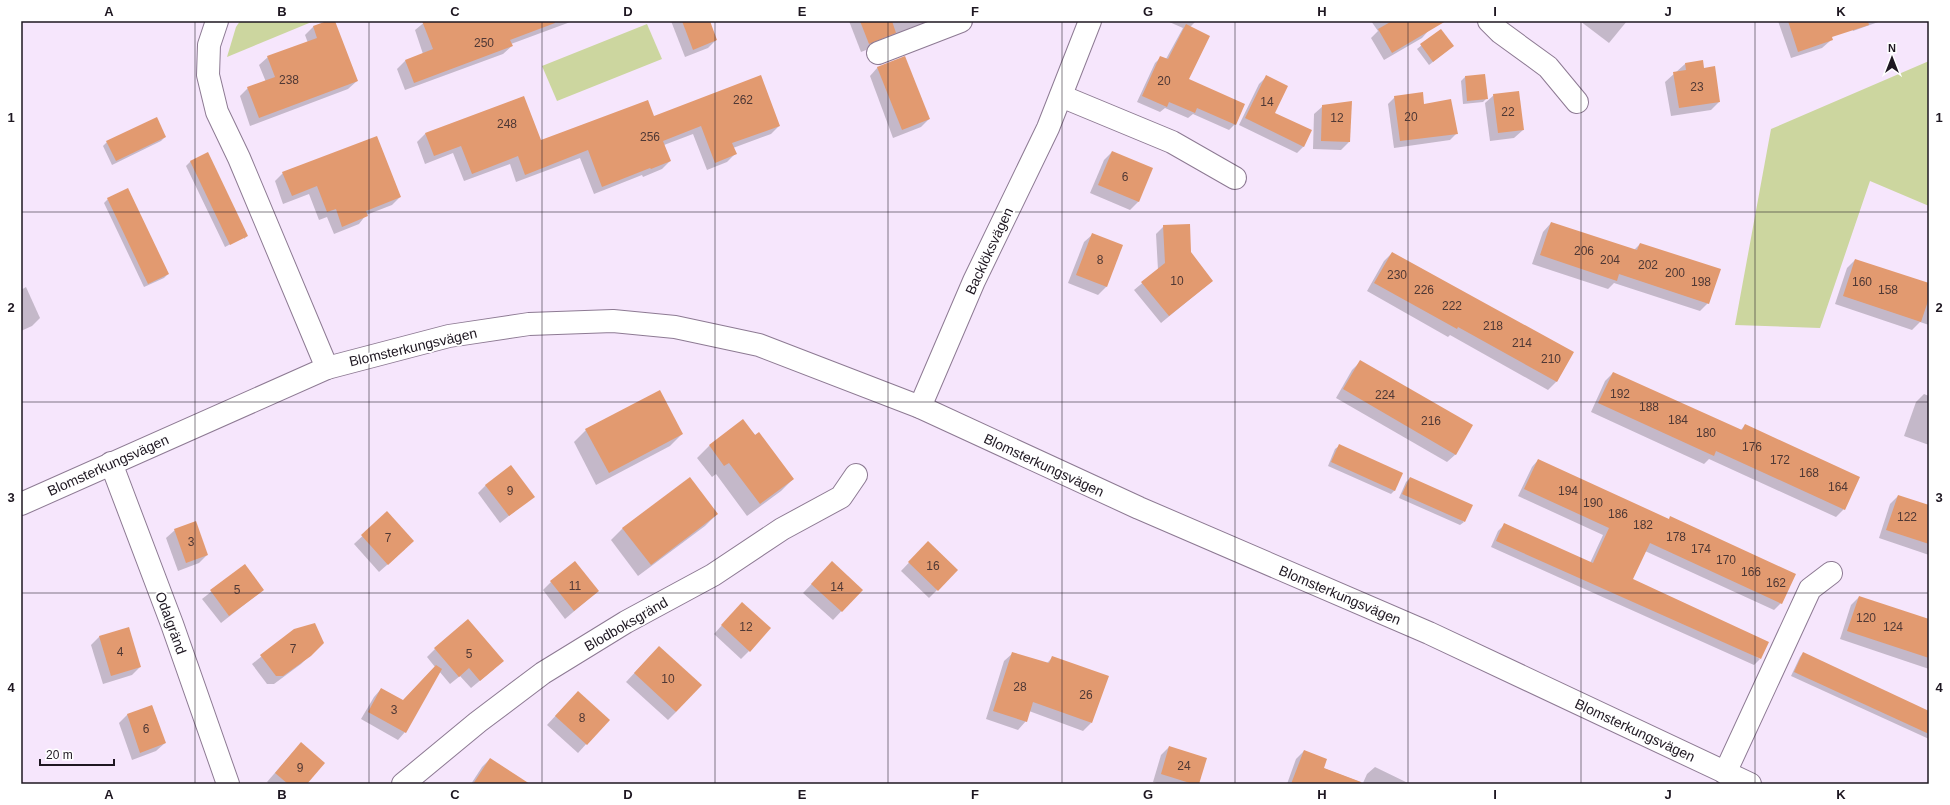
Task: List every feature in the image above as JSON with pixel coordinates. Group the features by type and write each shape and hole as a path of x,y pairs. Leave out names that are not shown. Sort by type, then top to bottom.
{"street":[{"path":"217,21 209,45 208,75 217,112 239,158 327,368"},
{"path":"878,54 961,21"},
{"name":"Backlöksvägen","path":"920,407 974,281 1048,128 1090,21"},
{"path":"1489,21 1500,32 1548,67 1577,102"},
{"path":"1061,96 1172,142 1235,178"},
{"name":"Blomsterkungsvägen","path":"21,504 327,368 449,336 529,324 613,321 675,327 759,345 920,407 1012,451 1429,633 1750,784"},
{"name":"Odalgränd","path":"111,463 161,594 228,784"},
{"name":"Blodboksgränd","path":"403,784 478,722 542,673 626,622 713,575 782,529 841,497 856,475"},
{"path":"1725,773 1810,589 1831,573"}],"green space":[{"path":"240,21 314,21 227,57 236,27"},
{"path":"647,24 662,59 557,101 542,66"},
{"path":"1929,61 1929,206 1870,181 1820,328 1735,325 1771,129"}],"building":[{"path":"327,21 335,21 358,81 259,118 247,87 275,77 267,56 317,38 313,26"},
{"path":"422,21 555,21 555,23 510,40 513,46 414,83 405,60 433,49"},
{"path":"682,21 710,21 717,40 693,50"},
{"path":"860,21 892,21 896,33 869,44"},
{"path":"1392,21 1446,21 1392,53 1378,29"},
{"path":"1788,21 1868,21 1869,25 1832,37 1833,40 1798,52"},
{"path":"1186,24 1210,36 1189,79 1245,104 1236,125 1197,108 1195,113 1169,102 1167,107 1142,96 1160,56 1168,59"},
{"path":"1441,29 1454,46 1433,62 1420,44"},
{"path":"905,56 930,119 902,130 877,67"},
{"path":"1703,60 1704,68 1715,66 1720,102 1679,108 1673,72 1686,70 1685,63"},
{"path":"1485,74 1488,99 1467,101 1465,76"},
{"path":"761,75 780,126 732,143 737,154 715,163 701,126 663,141 671,161 602,187 588,150 525,175 518,156 472,174 461,146 434,156 425,133 524,96 541,140 648,100 654,116"},
{"path":"1266,75 1288,86 1275,113 1312,130 1304,147 1245,118"},
{"path":"1519,91 1524,130 1498,133 1493,94"},
{"path":"1423,92 1424,104 1451,99 1458,134 1400,141 1394,96"},
{"path":"1352,101 1350,142 1321,141 1322,105"},
{"path":"157,117 166,137 116,161 106,141"},
{"path":"377,136 401,197 366,211 368,216 342,227 336,209 327,212 317,186 292,196 282,172"},
{"path":"1112,151 1153,168 1139,202 1098,185"},
{"path":"208,152 248,236 230,245 190,161"},
{"path":"128,188 169,274 148,284 107,198"},
{"path":"1551,222 1637,250 1640,243 1721,269 1709,304 1619,274 1617,281 1540,255"},
{"path":"1190,224 1191,252 1213,281 1169,316 1141,282 1165,263 1163,225"},
{"path":"1092,233 1123,245 1107,287 1076,275"},
{"path":"1392,252 1574,352 1557,382 1458,327 1457,329 1374,283"},
{"path":"1855,259 1929,283 1929,298 1921,322 1843,296"},
{"path":"1360,360 1473,425 1456,455 1343,389"},
{"path":"1613,372 1742,430 1745,424 1860,477 1845,510 1716,451 1714,456 1598,403"},
{"path":"660,390 683,434 609,473 585,429"},
{"path":"743,419 755,435 759,432 794,479 760,504 729,463 724,466 709,445"},
{"path":"1339,444 1403,473 1395,491 1331,462"},
{"path":"1538,459 1669,519 1670,516 1796,574 1782,604 1650,543 1633,579 1769,642 1761,659 1496,541 1504,523 1593,563 1609,528 1524,489"},
{"path":"511,465 535,497 509,516 485,485"},
{"path":"690,477 718,514 651,565 622,528"},
{"path":"1410,477 1473,505 1465,522 1402,494"},
{"path":"1898,495 1929,505 1929,544 1886,530"},
{"path":"387,511 414,541 388,565 361,535"},
{"path":"196,521 208,555 186,563 174,529"},
{"path":"928,541 958,570 938,591 908,562"},
{"path":"575,561 599,591 574,611 550,581"},
{"path":"832,561 863,590 842,612 811,584"},
{"path":"245,564 264,590 229,616 210,590"},
{"path":"1859,596 1929,619 1929,658 1847,631"},
{"path":"742,602 771,628 750,652 721,625"},
{"path":"468,619 504,661 480,681 469,668 459,677 434,648"},
{"path":"315,623 324,643 311,656 283,676 276,676 260,655 294,629"},
{"path":"129,627 141,667 111,676 99,636"},
{"path":"659,646 702,685 676,712 634,673"},
{"path":"1012,652 1049,663 1052,656 1109,676 1092,723 1033,702 1027,722 993,711"},
{"path":"1803,652 1929,711 1929,734 1794,672"},
{"path":"436,665 442,669 406,733 368,712 381,688 403,700"},
{"path":"578,691 610,720 587,745 555,716"},
{"path":"152,705 166,743 140,753 127,714"},
{"path":"301,742 325,763 307,784 288,784 275,773"},
{"path":"1169,746 1207,758 1199,784 1193,784 1161,774"},
{"path":"1304,750 1327,759 1324,768 1361,782 1361,784 1291,784"},
{"path":"490,758 530,784 473,784"}]}
